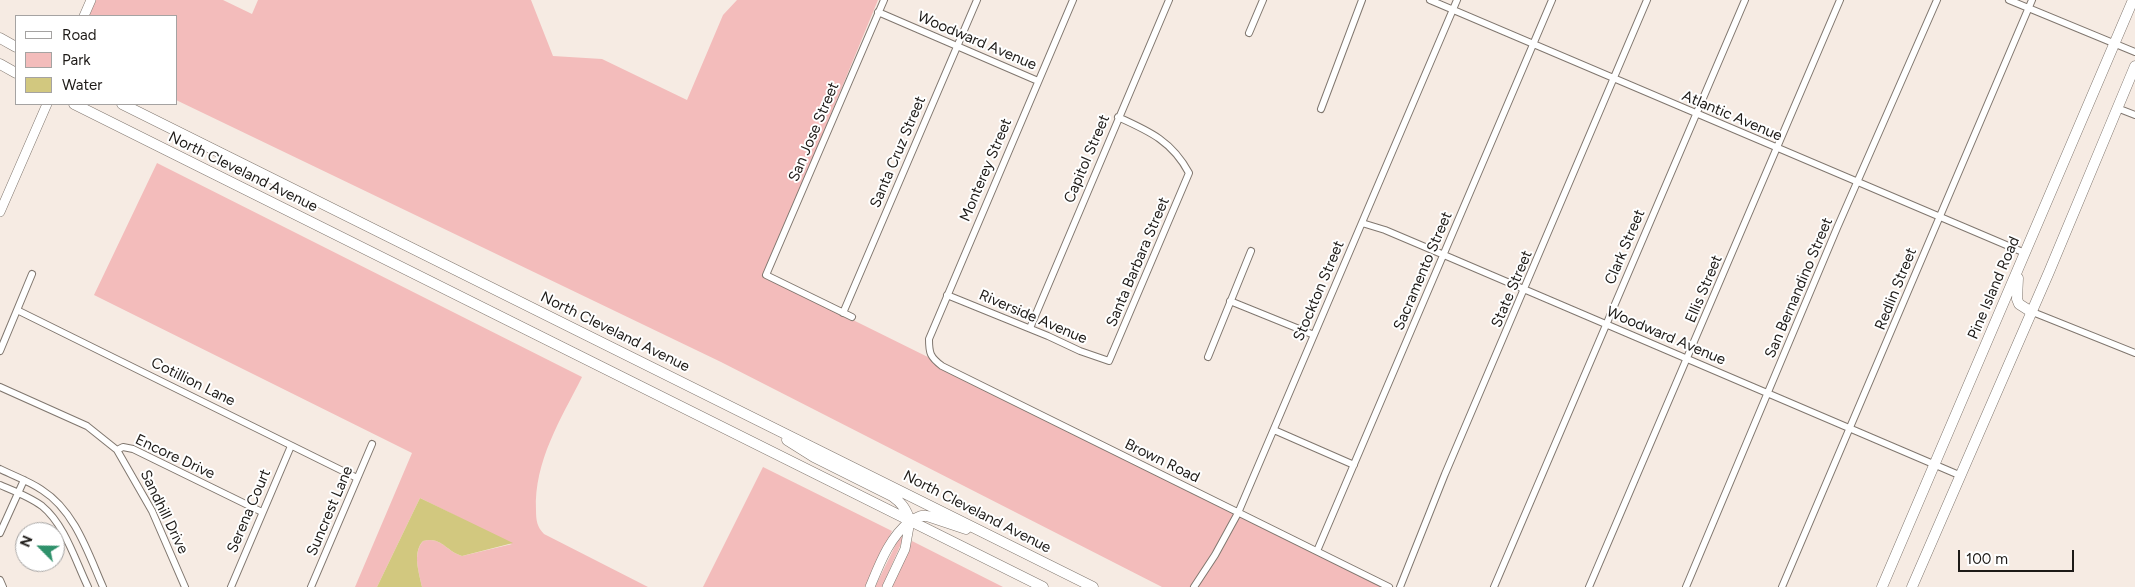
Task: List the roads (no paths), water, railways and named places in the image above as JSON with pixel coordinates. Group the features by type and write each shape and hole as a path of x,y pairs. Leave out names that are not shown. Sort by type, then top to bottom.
{"main road":[{"path":"84,15 91,0"},
{"name":"Pine Island Road","path":"1882,587 2133,0"},
{"path":"0,38 15,46"},
{"path":"0,64 15,72"},
{"path":"1912,587 2135,66"},
{"path":"0,212 47,105"},
{"name":"North Cleveland Avenue","path":"76,105 1043,587"},
{"name":"North Cleveland Avenue","path":"124,105 1093,587"},
{"path":"2018,269 2017,299 2022,308 2030,311"},
{"path":"735,408 814,458 900,501 906,509 910,521 905,549 887,587"},
{"path":"870,587 890,543 899,530 910,521 921,516 927,516 1006,544"}],"street":[{"name":"San Jose Street","path":"843,313 766,275 884,0"},
{"name":"Santa Cruz Street","path":"843,313 977,0"},
{"name":"Monterey Street","path":"929,352 929,339 947,295 1073,0"},
{"name":"Capitol Street","path":"1030,328 1169,0"},
{"path":"1249,33 1263,0"},
{"path":"1321,109 1362,0"},
{"name":"Atlantic Avenue","path":"1430,0 2025,253"},
{"name":"Stockton Street","path":"1194,587 1215,555 1238,513 1456,0"},
{"name":"Sacramento Street","path":"1316,552 1552,0"},
{"name":"State Street","path":"1400,587 1445,474 1525,290 1612,78 1647,0"},
{"name":"Clark Street","path":"1494,587 1744,0"},
{"name":"Ellis Street","path":"1589,587 1778,149 1840,0"},
{"name":"San Bernandino Street","path":"1686,587 1937,0"},
{"path":"2009,0 2135,52"},
{"name":"Redlin Street","path":"1782,587 2032,0"},
{"name":"Woodward Avenue","path":"878,12 1038,81"},
{"path":"2117,108 2135,115"},
{"name":"Santa Barbara Street","path":"1109,361 1190,173 1183,160 1158,136 1118,117"},
{"name":"Woodward Avenue","path":"1362,223 1385,230 1444,255 1959,476"},
{"path":"1208,357 1251,251"},
{"path":"0,351 32,274"},
{"name":"Riverside Avenue","path":"947,295 1030,328 1080,351 1109,361"},
{"path":"1230,302 1314,335"},
{"name":"Cotillion Lane","path":"17,310 357,478"},
{"path":"2030,311 2135,353"},
{"path":"843,313 852,317"},
{"name":"Brown Road","path":"929,352 932,359 942,366 1389,587"},
{"name":"Encore Drive","path":"0,387 87,426 117,450 123,447 133,449 262,512"},
{"path":"1274,430 1354,465"},
{"name":"Suncrest Lane","path":"311,587 372,444"},
{"name":"Serena Court","path":"231,587 291,446"},
{"name":"Sandhill Drive","path":"117,450 152,511 184,585"},
{"path":"0,469 43,490 66,513 103,587"},
{"path":"0,534 24,480"},
{"path":"0,485 42,506 57,523 88,587"},
{"path":"0,580 3,587"},
{"path":"176,587 184,585"}],"water":[{"path":"420,498 513,543 462,556 439,542 423,541 417,557 422,587 377,587"}]}
